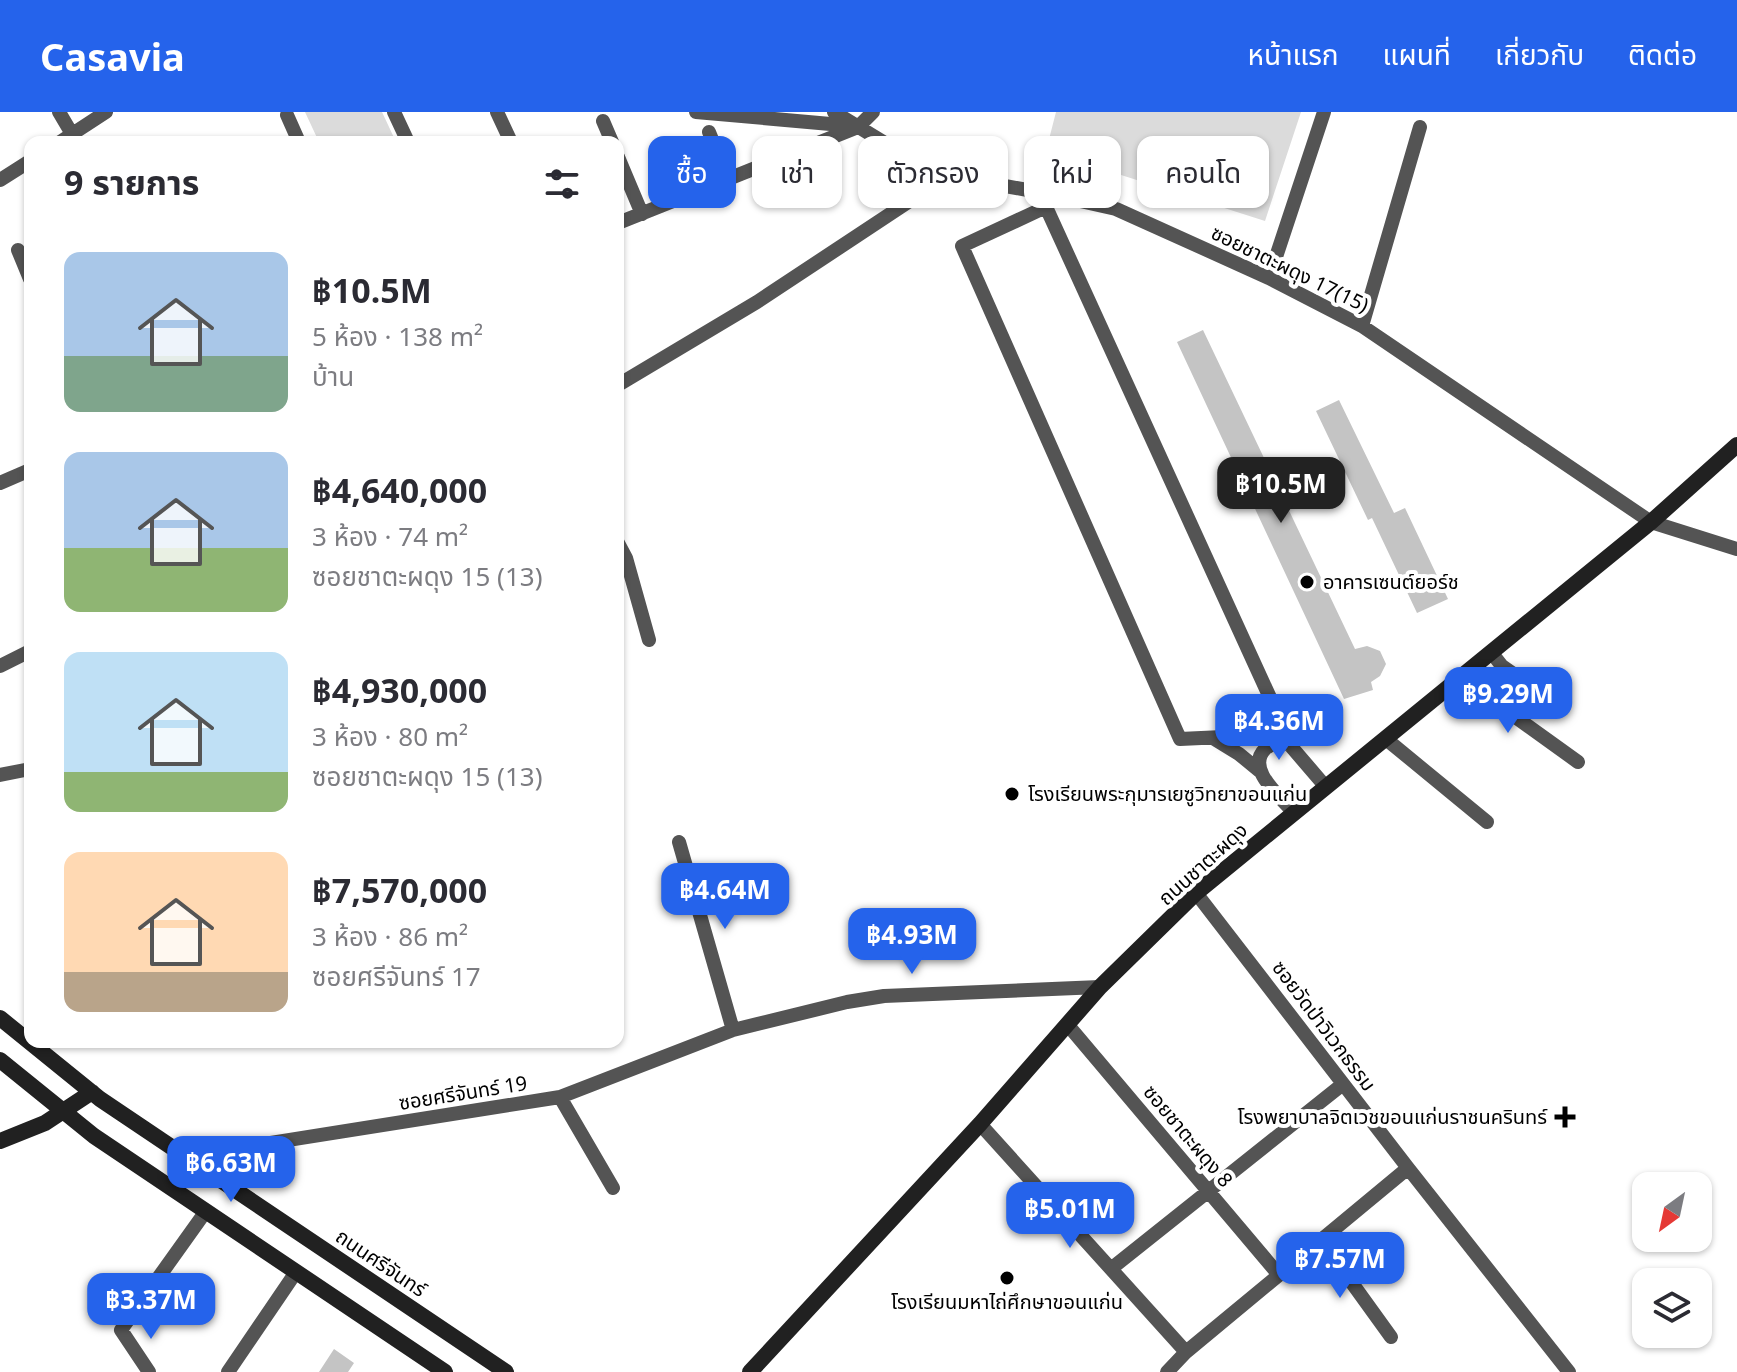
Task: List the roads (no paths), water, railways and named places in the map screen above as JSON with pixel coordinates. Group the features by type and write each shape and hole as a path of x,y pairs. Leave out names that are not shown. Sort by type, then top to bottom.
{"street":[{"path":"59,112 65,136"},
{"path":"69,136 106,112"},
{"path":"394,112 405,136"},
{"path":"497,112 508,136"},
{"path":"696,112 858,127"},
{"name":"ซอยชาตะผดุง 17(15)","path":"834,112 873,136"},
{"path":"736,176 858,127 873,112"},
{"path":"1269,278 1324,112"},
{"path":"287,115 296,136"},
{"path":"603,121 609,136"},
{"path":"1362,326 1420,127"},
{"path":"709,132 711,136"},
{"path":"1,177 24,164"},
{"path":"624,171 642,214"},
{"path":"624,221 657,208"},
{"path":"624,381 757,302 899,208"},
{"path":"1032,208 962,246 1180,739 1258,737 1283,743"},
{"path":"1051,208 1272,702 1283,743 1325,786"},
{"name":"ซอยชาตะผดุง 17(15)","path":"1108,208 1269,278 1362,326 1651,522 1737,549"},
{"path":"18,250 24,264"},
{"name":"ถนนชาตะผดุง","path":"750,1372 980,1124 1100,987 1196,893 1651,522 1737,445"},
{"path":"0,483 24,473"},
{"path":"624,554 649,640"},
{"path":"1491,652 1502,666 1561,707"},
{"path":"0,666 24,654"},
{"path":"1460,677 1578,762"},
{"path":"1212,738 1261,772 1293,812"},
{"path":"1386,739 1487,822"},
{"path":"1261,772 1261,755 1267,747 1283,743"},
{"path":"0,775 24,770"},
{"path":"679,842 733,1030"},
{"name":"ซอยวัดป่าวิเวกธรรม","path":"1196,893 1569,1372"},
{"name":"ซอยศรีจันทร์ 19","path":"188,1156 560,1097 733,1030 847,1002 884,996 1100,987"},
{"name":"ถนนศรีจันทร์","path":"0,1018 24,1037"},
{"name":"ซอยชาตะผดุง 8","path":"1067,1024 1279,1275"},
{"name":"ถนนศรีจันทร์","path":"37,1048 92,1092 506,1372"},
{"path":"0,1060 94,1136 445,1372"},
{"path":"1112,1268 1343,1084"},
{"path":"0,1141 45,1123 92,1092"},
{"path":"560,1097 613,1188"},
{"path":"980,1124 1186,1352"},
{"path":"1167,1372 1186,1352 1408,1168"},
{"path":"149,1372 121,1330 206,1211"},
{"path":"1321,1240 1391,1337"},
{"path":"228,1372 296,1272"}],"place":[{"name":"อาคารเซนต์ยอร์ช","path":"1307,582"},
{"name":"โรงเรียนพระกุมารเยซูวิทยาขอนแก่น","path":"1012,794"},
{"name":"โรงพยาบาลจิตเวชขอนแก่นราชนครินทร์","path":"1565,1117"},
{"name":"โรงเรียนมหาไถ่ศึกษาขอนแก่น","path":"1007,1278"}]}
